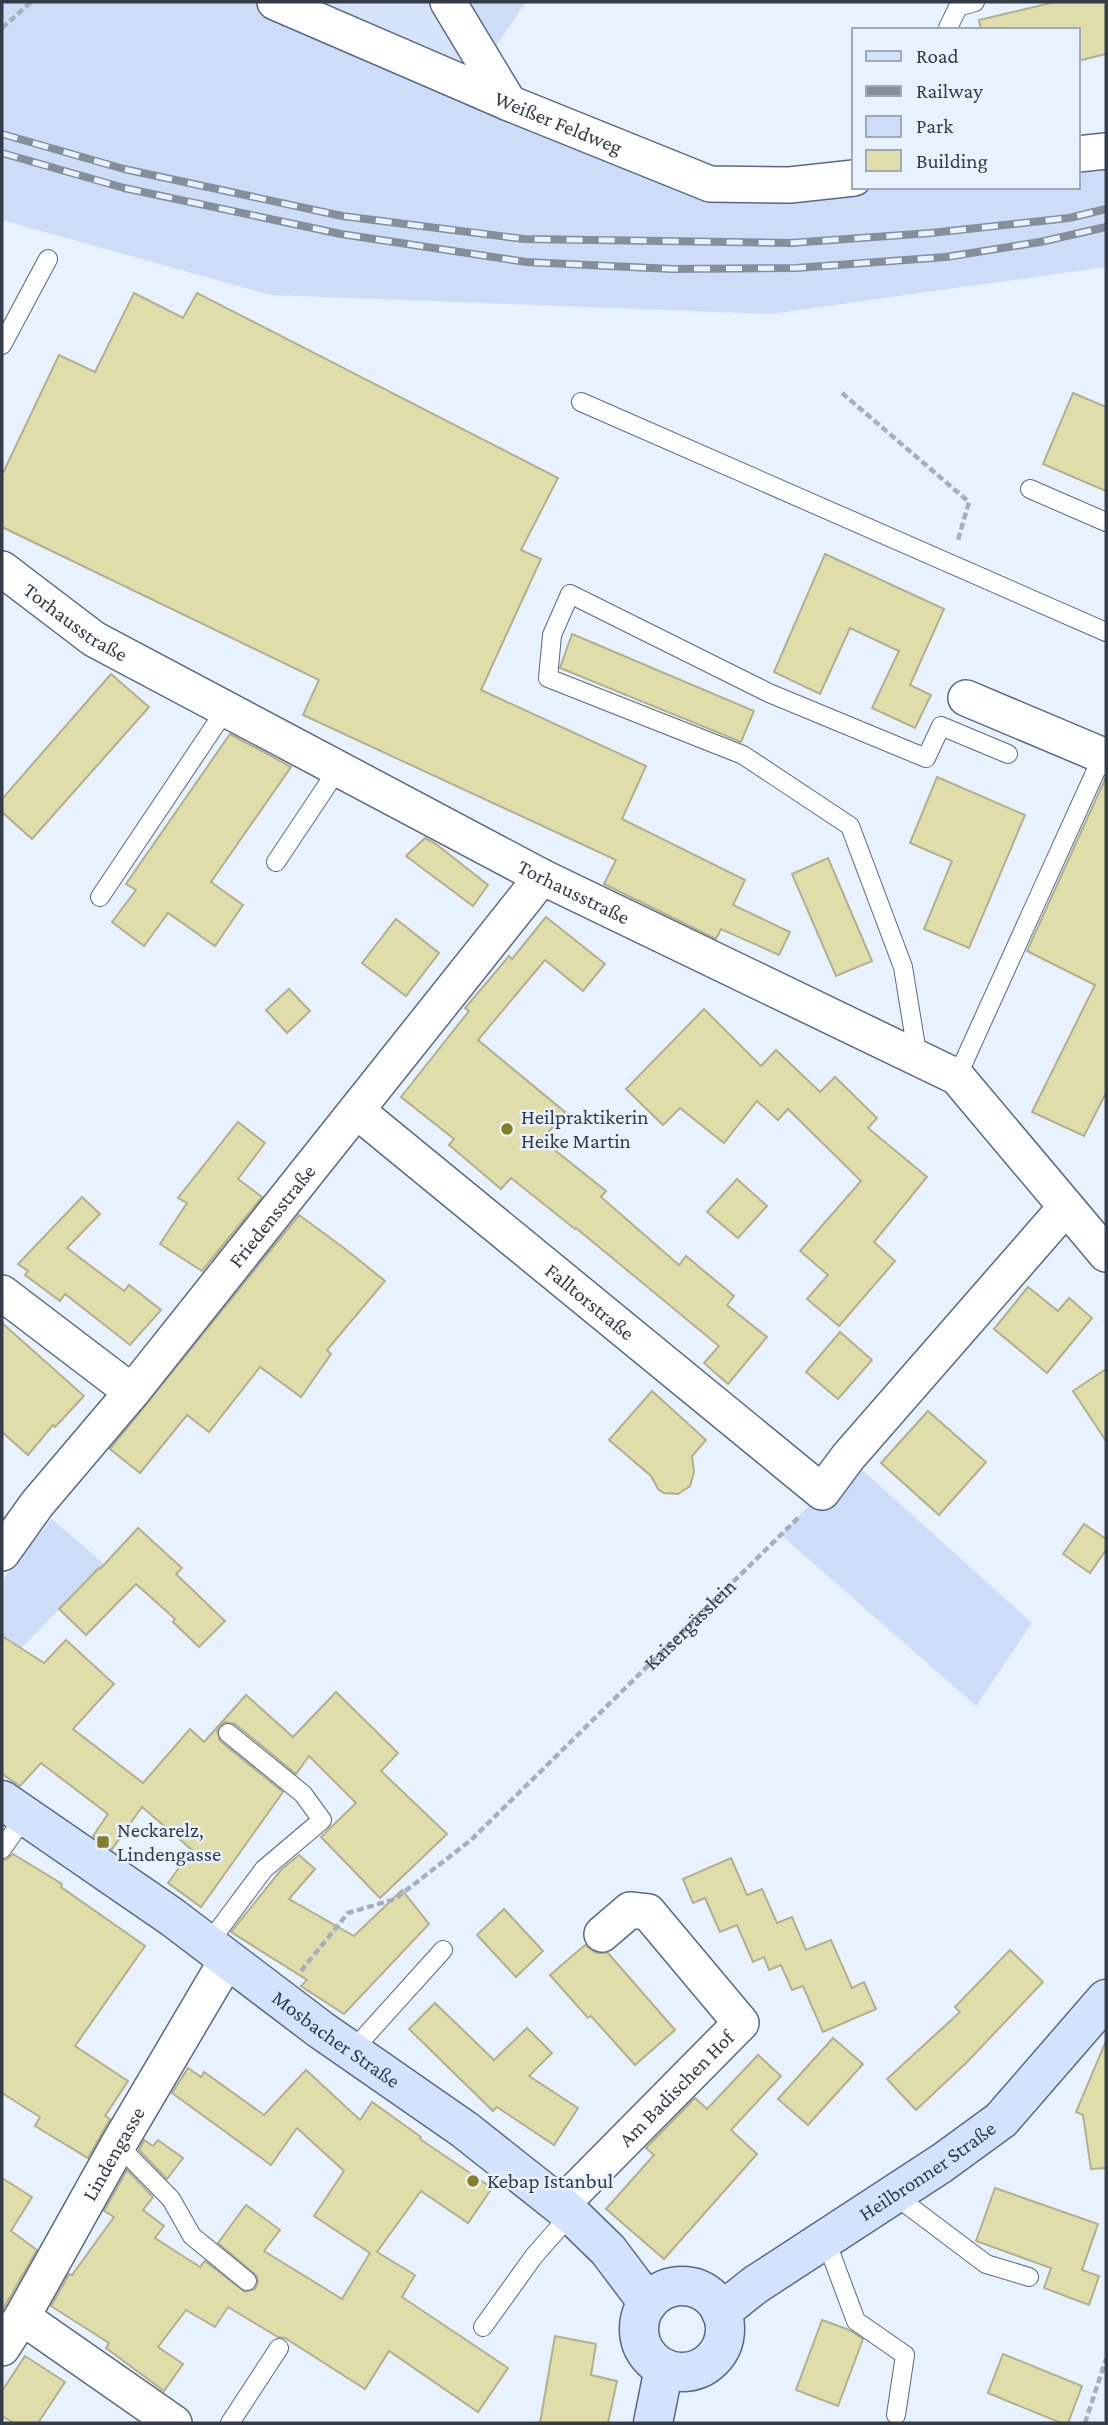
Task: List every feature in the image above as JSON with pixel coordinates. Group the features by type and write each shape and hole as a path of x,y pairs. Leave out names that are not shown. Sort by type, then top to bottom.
{"street":[{"name":"Weißer Feldweg","path":"275,2 509,103 710,184 790,185 852,178"},
{"path":"448,2 509,103"},
{"path":"1080,154 1106,151"},
{"name":"Torhausstraße","path":"2,569 94,639 338,769 542,877 957,1077 1106,1254"},
{"path":"966,698 1105,756"},
{"name":"Friedensstraße","path":"2,1553 37,1504 132,1392 542,877"},
{"name":"Falltorstraße","path":"357,1111 822,1492"},
{"path":"822,1492 848,1457 1066,1206"},
{"path":"2,1293 132,1392"},
{"name":"Mosbacher Straße","path":"13,1808 218,1952 351,2052 465,2130 566,2209 608,2250 648,2303"},
{"name":"Am Badischen Hof","path":"566,2209 741,2023 648,1912 631,1910 602,1934"},
{"name":"Lindengasse","path":"2,2348 118,2145 218,1952"},
{"name":"Heilbronner Straße","path":"722,2312 755,2285 1001,2120 1106,1999"},
{"path":"672,2287 699,2289 722,2312 725,2334 722,2346 714,2358 702,2367 685,2372 664,2368 653,2361 640,2338 640,2323 648,2303 656,2295 672,2287"},
{"path":"22,2317 174,2423"},
{"path":"653,2423 664,2368"}],"lane":[{"path":"948,28 958,7 975,2"},
{"path":"2,345 48,258"},
{"path":"581,402 1106,632"},
{"path":"1030,489 1106,522"},
{"path":"918,1059 903,967 850,826 743,755 548,678 552,635 570,594 769,693 926,758 941,726 1008,754"},
{"path":"100,897 226,709"},
{"path":"957,1077 1105,756"},
{"path":"276,862 338,769"},
{"path":"218,1952 264,1868 322,1820 303,1794 228,1733"},
{"path":"2,1849 13,1808"},
{"path":"351,2052 443,1950"},
{"path":"118,2145 171,2199 192,2236 247,2281"},
{"path":"893,2194 986,2264 1029,2277"},
{"path":"483,2328 566,2209"},
{"path":"825,2238 856,2321 905,2355 896,2415"},
{"path":"230,2423 279,2348"}],"path":[{"path":"2,28 31,2"},
{"path":"842,393 969,502 950,564"},
{"name":"Kaisergässlein","path":"278,1998 348,1913 395,1899 471,1840 822,1492"},
{"path":"1085,2423 1106,2359"}],"shaded area":[{"path":"280,2 463,2 509,103"}],"green space":[{"path":"2,2 280,2 710,184 852,189 1080,189 1080,166 1106,160 1106,267 771,314 270,295 2,220"},
{"path":"448,2 526,2 485,63"},
{"path":"848,1457 1032,1623 976,1706 781,1535 822,1492"},
{"path":"52,1519 104,1564 21,1648 2,1636 2,1581"}],"building":[{"path":"1055,2 1106,2 1106,54 1080,60 1080,28 981,28 979,20"},
{"path":"134,293 183,318 197,293 558,478 521,550 541,559 481,690 646,766 622,819 745,880 733,905 790,932 779,955 721,929 716,939 604,884 616,860 303,715 319,680 2,527 2,475 59,355 95,372"},
{"path":"1073,393 1106,407 1106,491 1043,464"},
{"path":"825,554 944,609 910,685 931,695 915,728 872,708 899,651 850,628 820,694 774,672"},
{"path":"572,634 754,711 741,742 560,668"},
{"path":"111,674 149,707 32,839 2,812 2,799"},
{"path":"230,734 291,767 211,882 243,905 215,946 168,913 144,946 112,922 136,890 126,884"},
{"path":"937,777 1025,815 969,948 924,929 952,861 910,843"},
{"path":"1106,777 1106,1093 1084,1136 1032,1112 1095,985 1027,951"},
{"path":"425,838 488,885 473,906 406,856"},
{"path":"828,858 872,961 836,976 792,874"},
{"path":"546,917 605,964 583,991 545,960 478,1040 565,1112 542,1140 606,1191 601,1197 679,1265 686,1256 734,1296 727,1305 767,1337 728,1384 704,1363 719,1346 511,1178 501,1189 449,1145 454,1139 401,1097 469,1011 465,1008 509,956 512,959"},
{"path":"396,919 439,953 406,996 362,963"},
{"path":"289,989 310,1011 287,1033 266,1010"},
{"path":"704,1009 761,1066 776,1050 820,1092 835,1077 877,1118 868,1128 927,1177 874,1242 895,1261 839,1326 807,1299 828,1275 800,1251 861,1181 788,1109 778,1120 757,1101 724,1143 680,1108 663,1125 626,1089"},
{"path":"238,1122 265,1143 238,1179 262,1197 202,1271 160,1244 187,1203 178,1198"},
{"path":"737,1179 767,1206 738,1238 707,1212"},
{"path":"82,1197 100,1214 67,1248 124,1291 129,1285 161,1310 130,1345 65,1294 60,1301 25,1275 28,1271 18,1264"},
{"path":"299,1215 385,1281 327,1350 331,1354 301,1397 260,1367 209,1432 187,1415 140,1473 110,1449"},
{"path":"1028,1287 1058,1311 1069,1298 1092,1318 1047,1373 994,1329"},
{"path":"2,1323 84,1396 55,1427 53,1425 28,1455 2,1432"},
{"path":"840,1332 872,1360 838,1399 806,1372"},
{"path":"1106,1369 1106,1441 1073,1391"},
{"path":"652,1391 706,1440 692,1456 694,1472 690,1486 678,1494 664,1493 658,1489 651,1476 609,1440"},
{"path":"928,1411 986,1462 939,1515 881,1463"},
{"path":"1084,1524 1106,1539 1106,1550 1090,1573 1063,1554"},
{"path":"138,1528 182,1568 176,1574 225,1621 199,1647 173,1622 175,1619 136,1584 86,1635 59,1609"},
{"path":"2,1636 44,1663 66,1640 114,1684 73,1729 143,1783 190,1729 204,1742 246,1695 293,1737 336,1692 398,1753 381,1771 447,1834 380,1898 321,1837 356,1803 309,1756 296,1774 235,1724 225,1722 217,1731 220,1741 283,1792 201,1907 168,1883 192,1850 142,1807 112,1849 93,1836 108,1814 41,1763 20,1786 2,1774"},
{"path":"13,1854 62,1884 61,1887 145,1946 75,2046 128,2081 105,2116 110,2119 88,2158 35,2126 40,2117 2,2093 2,1860"},
{"path":"299,1855 315,1869 289,1899 354,1936 402,1890 429,1924 344,2014 301,1986 307,1980 231,1932 281,1870"},
{"path":"731,1858 747,1895 762,1889 777,1923 792,1917 806,1950 831,1940 852,1988 864,1982 876,2009 823,2032 803,1986 792,1990 781,1965 769,1970 764,1957 753,1962 737,1925 720,1932 705,1898 693,1903 683,1879"},
{"path":"504,1909 543,1951 516,1977 477,1935"},
{"path":"585,1945 596,1953 608,1953 675,2030 635,2065 550,1975"},
{"path":"1010,1950 1043,1982 967,2062 916,2110 887,2079 960,2012 955,2007"},
{"path":"435,2003 494,2060 527,2028 552,2053 529,2076 578,2108 554,2145 497,2107 493,2111 409,2029"},
{"path":"833,2038 863,2064 808,2125 778,2099"},
{"path":"1106,2041 1106,2168 1091,2169 1083,2115 1076,2112"},
{"path":"758,2055 781,2076 731,2130 757,2154 664,2259 606,2209 654,2155 646,2148 695,2098 707,2109"},
{"path":"188,2068 201,2077 204,2072 264,2115 306,2070 360,2120 372,2102 421,2137 420,2139 492,2188 468,2223 421,2191 377,2252 415,2275 402,2297 508,2368 478,2412 389,2351 365,2389 285,2338 278,2337 228,2307 215,2327 186,2310 158,2347 183,2364 164,2391 106,2348 109,2343 51,2306 69,2274 72,2275 114,2217 104,2211 127,2170 153,2197 143,2210 164,2226 155,2238 200,2267 205,2261 245,2292 255,2289 257,2276 218,2243 246,2205 280,2230 264,2251 342,2299 370,2253 314,2216 344,2171 297,2128 271,2165 172,2093"},
{"path":"144,2140 153,2146 158,2140 183,2158 167,2179 139,2150"},
{"path":"2,2178 32,2197 11,2231 37,2250 2,2311"},
{"path":"995,2188 1098,2224 1082,2270 1099,2276 1089,2305 1044,2288 1051,2268 976,2241"},
{"path":"822,2320 849,2330 863,2339 838,2406 796,2390"},
{"path":"555,2336 596,2344 591,2375 617,2381 608,2423 540,2423"},
{"path":"1003,2354 1082,2386 1068,2423 1061,2423 988,2393"},
{"path":"25,2356 65,2382 38,2423 14,2423 2,2416 2,2391"}],"railway":[{"path":"2,134 124,169 342,216 524,239 790,243 931,233 1069,218 1106,209"},
{"path":"2,153 124,188 341,234 526,262 672,269 796,268 946,257 1040,242 1106,227"}],"place":[{"name":"Heilpraktikerin Heike Martin","path":"507,1129"},
{"name":"Neckarelz, Lindengasse","path":"103,1842"},
{"name":"Kebap Istanbul","path":"473,2181"}]}
